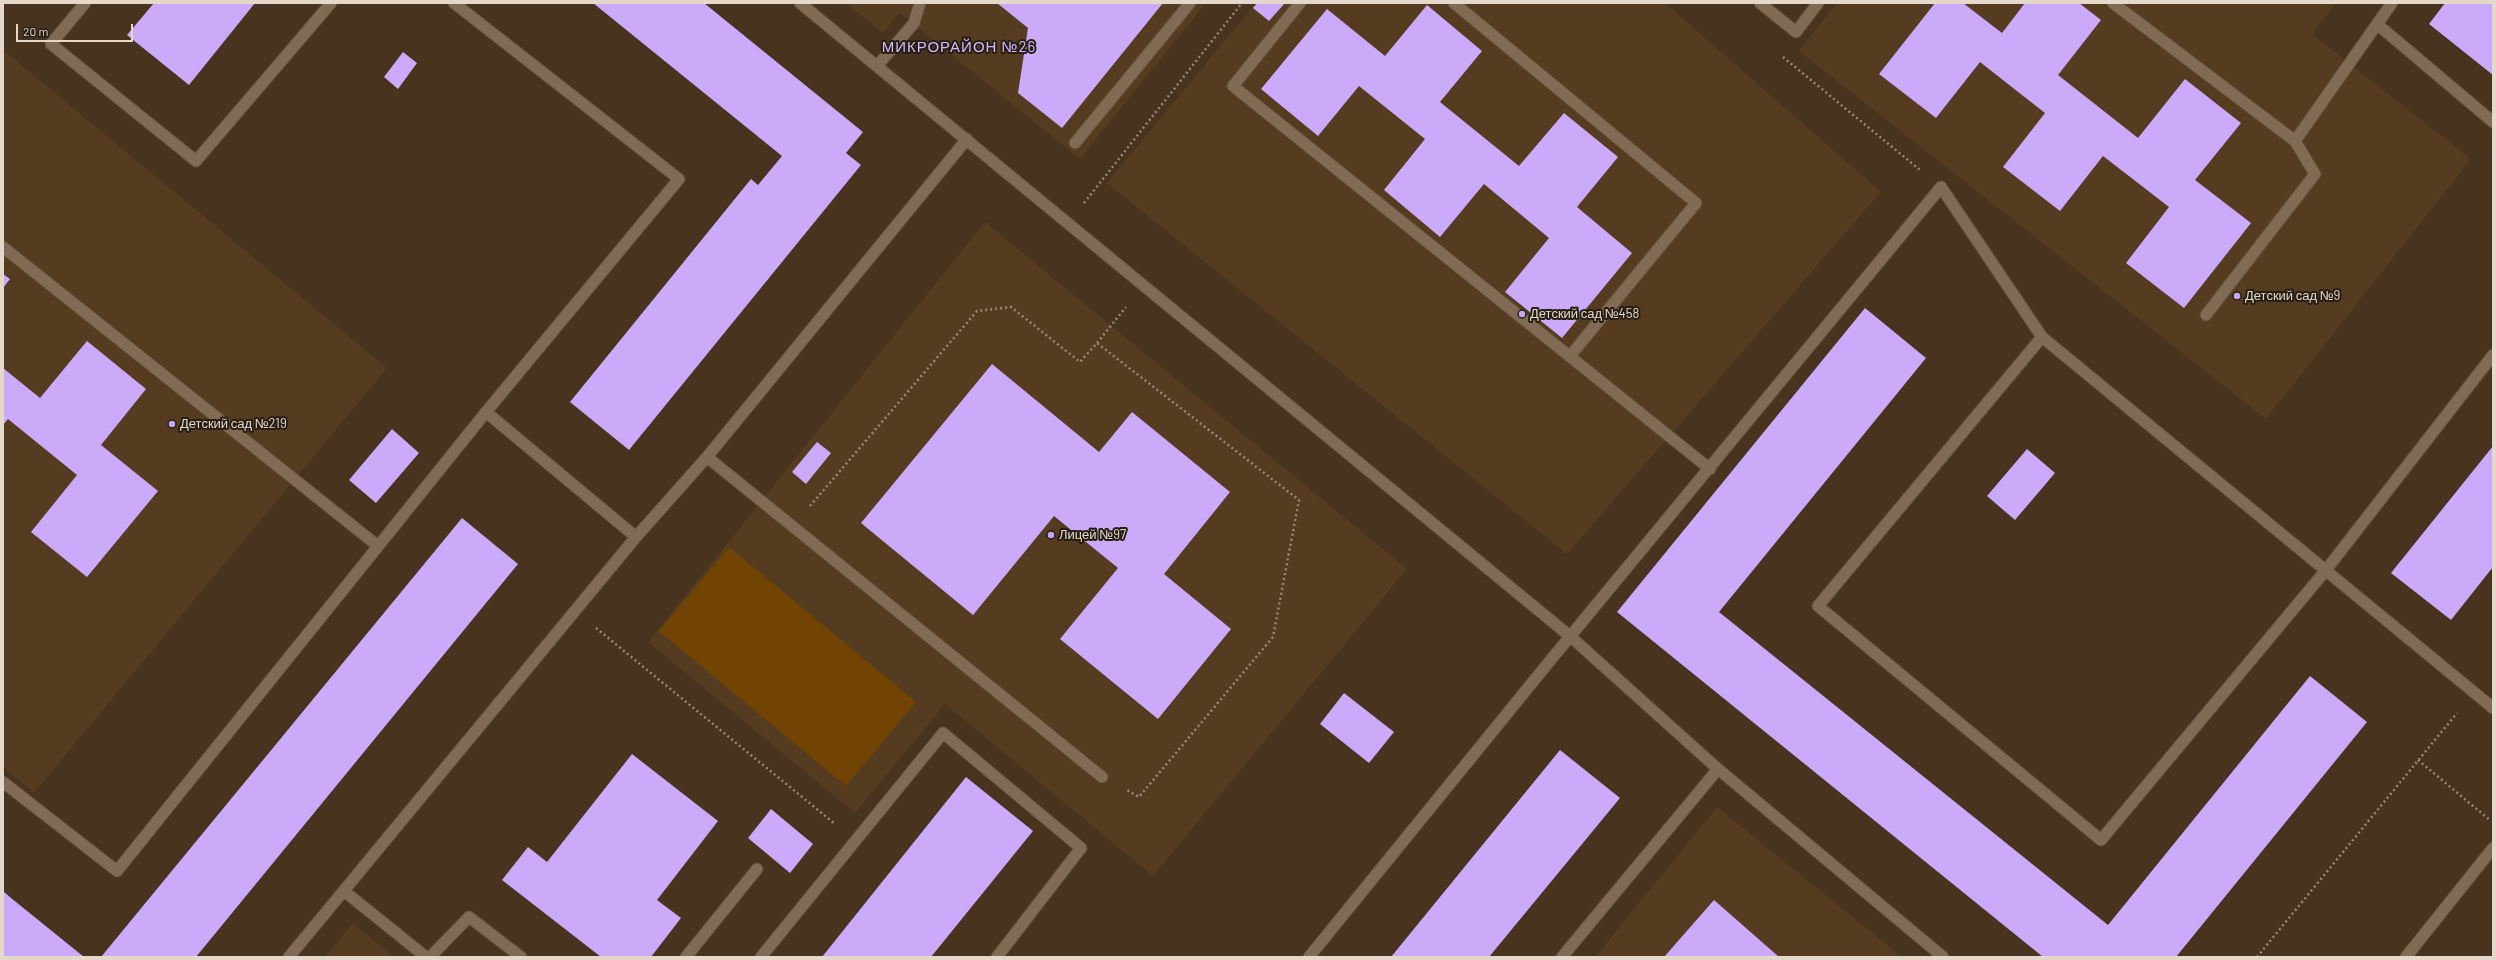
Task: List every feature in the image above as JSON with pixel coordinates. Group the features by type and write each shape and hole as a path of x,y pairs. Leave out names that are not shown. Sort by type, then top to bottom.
{"street":[{"path":"85,3 51,44 196,161 331,3"},
{"path":"3,782 117,871 486,412 679,179 454,3"},
{"path":"800,3 1571,637 1718,769 1943,957"},
{"path":"877,66 914,23 920,3"},
{"path":"1075,143 1190,3"},
{"path":"1300,3 1233,86 1710,469"},
{"path":"1454,3 1696,203 1570,356"},
{"path":"1760,3 1796,32 1818,3"},
{"path":"2113,3 2295,141 2315,174 2206,315"},
{"path":"2295,141 2392,3"},
{"path":"2377,24 2493,122"},
{"path":"289,957 636,537 707,457 967,139"},
{"path":"1309,957 1941,187 2042,337 2493,708"},
{"path":"3,247 378,546"},
{"path":"2042,337 1818,606 2101,840 2326,570 2493,355"},
{"path":"486,412 636,537"},
{"path":"707,457 1102,777"},
{"path":"762,957 943,733 1081,848 997,957"},
{"path":"1562,957 1718,769"},
{"path":"2407,957 2493,848"},
{"path":"686,957 757,869"},
{"path":"344,891 426,957"},
{"path":"430,957 469,917 521,957"}],"path":[{"path":"1068,223 1242,3"},
{"path":"1796,32 1781,55 1941,187"},
{"path":"792,526 977,310 1011,307 1080,362 1127,305 1150,291"},
{"path":"1097,343 1299,500 1273,636 1139,797 1102,777"},
{"path":"575,612 856,841"},
{"path":"2257,957 2473,692"},
{"path":"2418,760 2493,823"}],"shaded area":[{"path":"846,3 1206,3 1080,159 900,13 883,33"},
{"name":"Детский сад №458","path":"1256,3 1665,3 1881,192 1567,554 1107,183"},
{"name":"Детский сад №9","path":"1837,3 2336,3 2312,34 2471,159 2266,419 1799,51"},
{"name":"Детский сад №219","path":"3,50 387,368 34,793 3,767"},
{"name":"Лицей №97","path":"985,222 1407,569 1153,876 945,704 855,813 648,642"},
{"path":"729,547 916,702 846,786 659,631"},
{"path":"1717,807 1902,957 1595,957"},
{"path":"353,923 394,957 325,957"}],"building":[{"path":"154,3 255,3 189,85 127,35"},
{"path":"593,3 704,3 863,132 846,153 861,165 629,450 570,402 751,179 758,185 782,156"},
{"path":"997,3 1163,3 1062,128 1018,93 1028,28"},
{"path":"1257,3 1285,3 1269,21 1253,8"},
{"path":"1935,3 1963,3 2002,33 2025,3 2079,3 2101,20 2058,75 2138,138 2185,79 2241,123 2195,180 2251,223 2184,308 2126,263 2169,207 2103,156 2060,211 2003,167 2045,113 1980,62 1936,118 1879,74"},
{"path":"2445,3 2493,3 2493,75 2429,24"},
{"path":"1427,5 1482,51 1440,102 1519,166 1564,113 1618,157 1577,207 1632,253 1562,338 1505,292 1549,238 1484,184 1440,237 1384,190 1425,139 1359,86 1318,136 1261,89 1327,9 1385,56"},
{"path":"403,52 417,63 398,89 384,77"},
{"path":"3,274 10,279 3,288"},
{"path":"1865,308 1926,358 1719,612 2108,925 2310,676 2367,722 2176,957 2043,957 1617,612"},
{"path":"87,341 146,389 101,445 158,491 87,577 31,532 77,475 8,419 3,425 3,368 40,398"},
{"path":"992,364 1099,452 1132,412 1230,492 1164,574 1231,629 1158,719 1060,639 1118,568 1054,516 973,615 861,523"},
{"path":"392,429 419,453 376,503 349,480"},
{"path":"817,442 831,453 806,484 792,472"},
{"path":"2493,446 2493,567 2451,620 2391,573"},
{"path":"2027,449 2055,473 2015,520 1987,496"},
{"path":"462,518 518,564 196,957 101,957"},
{"path":"1344,693 1394,732 1369,763 1320,724"},
{"path":"1560,750 1620,798 1489,957 1391,957"},
{"path":"632,754 718,821 657,900 681,918 651,957 601,957 502,880 528,847 547,862"},
{"path":"966,777 1033,831 931,957 822,957"},
{"path":"771,809 813,844 790,873 748,838"},
{"path":"3,891 11,898 84,957 3,957"},
{"path":"1714,900 1779,957 1664,957"}],"place":[{"name":"Детский сад №9","path":"2237,296"},
{"name":"Детский сад №458","path":"1522,314"},
{"name":"Детский сад №219","path":"172,424"},
{"name":"Лицей №97","path":"1051,535"}],"district":[{"name":"МИКРОРАЙОН №26","path":"959,47"}]}
